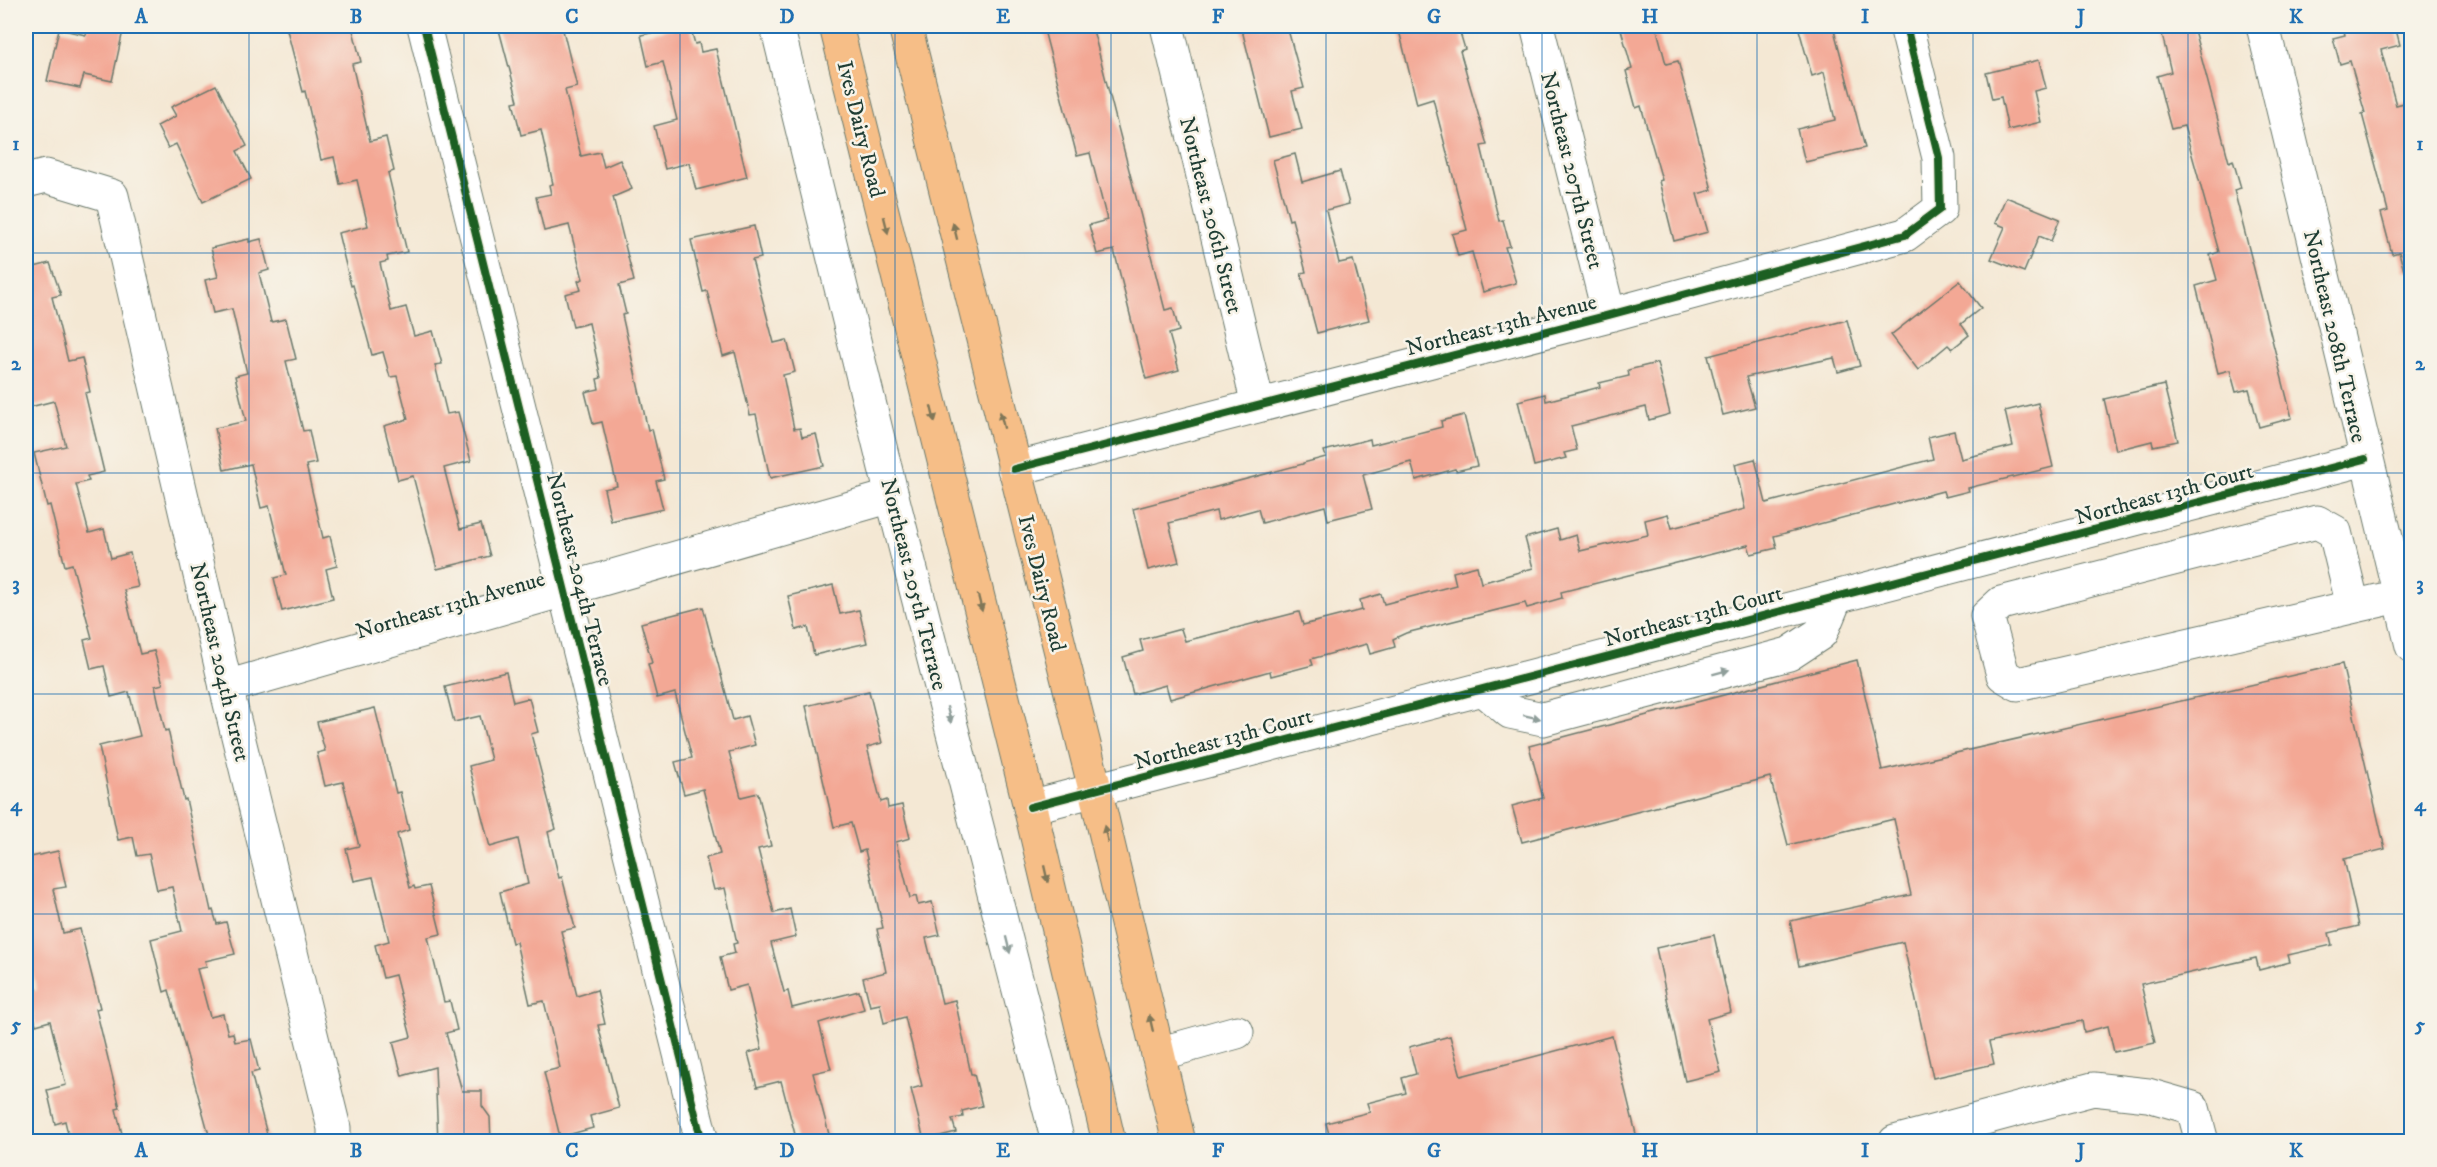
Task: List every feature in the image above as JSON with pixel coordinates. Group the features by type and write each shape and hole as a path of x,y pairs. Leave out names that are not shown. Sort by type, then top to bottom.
{"main road":[{"name":"Ives Dairy Road","path":"836,26 1030,807 1109,1142"},
{"name":"Ives Dairy Road","path":"904,26 1095,789 1179,1142"}],"street":[{"name":"Northeast 204th Terrace","path":"424,26 702,1142"},
{"name":"Northeast 205th Terrace","path":"777,26 892,496 1058,1142"},
{"name":"Northeast 206th Street","path":"1167,26 1258,405"},
{"name":"Northeast 207th Street","path":"1537,26 1609,315"},
{"name":"Northeast 13th Avenue","path":"1014,469 1609,315 1905,235 1940,209 1939,158 1905,26"},
{"name":"Northeast 208th Terrace","path":"2263,26 2365,459 2412,646"},
{"name":"Northeast 204th Street","path":"26,181 46,176 111,196 334,1135"},
{"name":"Northeast 13th Court","path":"1030,807 2365,459"},
{"name":"Northeast 13th Avenue","path":"226,687 892,496"},
{"path":"2353,606 2335,532 2317,522 2001,603 1987,616 2003,675 2018,684 2399,596"},
{"path":"1483,689 1510,712 1544,719 1789,654 1821,633 1836,597"},
{"path":"1158,1054 1237,1032"},
{"path":"1895,1142 2093,1089 2148,1095 2193,1108 2202,1142"}],"building":[{"path":"88,26 124,26 112,81 84,75 80,88 47,81 59,29 86,35"},
{"path":"286,26 352,26 361,62 352,64 370,141 386,137 394,171 388,173 407,252 387,256 388,261 380,263 391,311 406,307 414,336 433,331 442,364 435,365 447,414 458,412 471,461 444,468 460,529 481,524 490,556 437,569 413,476 398,480 384,426 408,419 397,376 390,377 383,352 372,355 338,233 368,226 357,180 340,184 334,157 321,160 305,91 303,92"},
{"path":"498,26 562,26 577,87 565,90 581,156 600,152 604,167 620,160 632,189 613,197 634,281 619,285 626,314 622,315 648,430 652,429 664,479 656,481 663,509 611,521 604,489 617,486 602,422 593,424 585,392 599,389 597,379 601,378 589,323 573,327 565,294 581,290 578,281 583,279 569,225 544,231 536,197 551,194 549,185 553,184 541,130 521,135 513,102 518,101"},
{"path":"690,26 695,44 699,43 701,52 716,49 747,177 696,190 689,163 665,169 654,126 677,120 663,62 648,66 641,35"},
{"path":"1059,26 1092,26 1165,310 1173,308 1179,331 1169,334 1179,370 1146,379 1114,250 1097,254 1089,225 1107,220 1090,153 1077,156 1044,30"},
{"path":"1241,26 1287,26 1304,88 1292,91 1302,129 1269,137"},
{"path":"1398,26 1458,26 1465,49 1460,51 1487,145 1481,146 1499,221 1503,220 1510,246 1505,247 1516,283 1483,292 1472,252 1458,256 1452,234 1467,230 1433,99 1417,104"},
{"path":"1620,26 1656,26 1666,64 1678,61 1712,190 1697,194 1708,232 1674,241 1659,181 1662,180 1641,106 1636,108 1626,71 1632,69"},
{"path":"1798,26 1833,26 1865,148 1805,162 1797,129 1835,120 1824,72 1812,76"},
{"path":"2160,26 2193,26 2229,162 2233,160 2241,188 2234,190 2292,418 2259,427 2249,389 2236,392 2230,370 2218,373 2196,286 2217,280 2210,255 2219,252 2184,126 2171,129 2165,107 2157,76 2171,72"},
{"path":"2343,26 2395,26 2400,45 2381,50 2396,105 2412,101 2412,270 2404,271 2399,252 2392,254 2381,213 2388,211 2362,114 2365,113 2350,61 2340,64 2333,38 2345,35"},
{"path":"2039,60 2046,88 2034,91 2041,122 2008,130 2001,97 1992,99 1986,73"},
{"path":"216,85 247,146 237,151 251,179 203,202 176,144 168,148 157,126 176,116 171,107"},
{"path":"1295,154 1302,182 1340,171 1349,204 1326,210 1339,263 1353,260 1369,320 1317,333 1301,273 1306,272 1273,160"},
{"path":"2006,197 2060,219 2051,241 2039,236 2024,272 1991,259 2005,227 1995,223"},
{"path":"754,226 761,258 752,260 774,343 787,340 795,372 783,375 794,429 800,428 802,437 816,434 824,466 770,478 756,414 750,415 735,352 723,356 707,291 703,292 691,240"},
{"path":"249,239 249,242 261,239 269,270 259,273 271,322 286,319 296,359 286,361 303,431 309,430 316,463 306,465 323,538 330,536 337,566 326,569 333,598 282,611 274,578 286,575 269,506 261,508 251,464 224,470 215,428 246,421 235,376 247,373 232,309 213,313 205,280 218,277 211,248"},
{"path":"50,263 61,295 52,297 68,361 82,358 90,392 85,393 104,472 87,476 89,481 76,484 89,533 104,529 111,558 130,553 138,587 124,590 140,654 154,651 163,684 155,686 165,731 168,730 184,800 186,799 211,911 213,910 217,924 226,922 235,954 205,961 207,967 197,969 210,1017 223,1014 228,1034 233,1033 235,1042 251,1039 259,1071 251,1073 269,1142 211,1142 169,990 164,992 151,939 182,931 172,887 157,890 149,854 137,856 133,837 118,840 99,746 140,736 129,692 111,697 104,666 91,669 84,640 92,638 72,564 65,566 50,505 47,506 34,453 66,446 54,401 26,408 26,269"},
{"path":"1960,281 1981,308 1961,324 1969,335 1952,349 1948,345 1918,370 1891,335"},
{"path":"1847,320 1860,366 1838,372 1834,358 1746,377 1755,407 1723,415 1708,356"},
{"path":"1657,363 1670,414 1649,420 1646,407 1571,426 1577,450 1564,453 1566,458 1534,466 1518,401 1545,394 1546,401 1600,387 1599,383 1629,376 1628,370"},
{"path":"2164,385 2178,441 2153,446 2152,441 2116,450 2104,399"},
{"path":"2038,403 2053,467 1968,488 1969,491 1945,497 1943,491 1774,536 1777,548 1751,554 1748,545 1561,592 1562,598 1527,608 1525,603 1406,633 1393,639 1395,647 1370,654 1367,644 1311,659 1313,665 1271,676 1270,671 1170,699 1166,685 1133,694 1123,657 1143,651 1140,640 1181,629 1185,641 1299,612 1303,625 1362,610 1360,600 1381,594 1384,604 1456,585 1453,572 1477,566 1481,583 1533,568 1525,538 1557,529 1560,540 1576,535 1580,551 1648,535 1645,520 1668,514 1672,528 1745,509 1735,464 1755,459 1766,503 1933,459 1928,437 1954,431 1961,459 2013,446 2005,411"},
{"path":"1464,415 1477,466 1456,471 1455,469 1416,480 1411,462 1363,475 1372,509 1328,520 1325,506 1262,523 1258,509 1218,520 1216,511 1169,523 1179,562 1148,570 1133,509 1303,464 1326,457 1324,451 1370,439 1371,445 1442,427 1441,421"},
{"path":"833,585 840,614 859,610 867,643 814,655 808,627 796,630 788,596"},
{"path":"703,607 733,720 747,716 755,745 729,752 741,797 758,793 771,846 758,849 774,913 790,909 796,937 771,943 784,992 788,991 792,1008 859,991 864,1009 819,1023 831,1069 813,1073 831,1142 797,1142 781,1081 757,1087 748,1053 762,1049 747,985 728,990 720,957 735,953 733,944 737,943 725,888 714,890 706,858 720,854 703,789 684,794 675,762 692,758 675,693 657,698 648,664 652,663 641,623"},
{"path":"1857,660 1882,770 2342,664 2385,849 2344,859 2359,926 2329,933 2332,945 2288,955 2290,962 2259,970 2256,958 2141,984 2155,1043 2114,1052 2108,1026 2084,1032 2082,1021 1989,1042 1994,1064 1933,1078 1903,942 1799,966 1790,921 1911,895 1894,819 1788,845 1770,777 1522,842 1512,806 1543,798 1529,746"},
{"path":"506,672 513,702 529,698 538,732 531,734 556,829 548,832 559,878 562,877 575,928 561,931 577,996 597,990 605,1024 598,1025 619,1108 590,1116 593,1128 560,1137 544,1072 560,1068 544,1001 530,1004 516,942 512,943 500,892 528,884 518,839 490,847 469,766 491,760 480,716 454,722 445,687"},
{"path":"869,691 882,743 867,747 881,802 887,800 888,808 902,805 910,838 896,842 910,898 916,896 918,905 932,902 940,935 926,938 942,1003 955,1000 971,1074 974,1074 982,1106 962,1111 963,1117 952,1119 956,1132 924,1140 911,1089 922,1086 905,1017 884,1023 880,1004 870,1006 863,978 886,972 877,929 883,928 865,850 859,852 851,823 834,827 806,706"},
{"path":"375,708 396,793 400,792 409,830 397,834 410,888 429,886 441,934 428,937 444,1002 450,1001 457,1030 446,1033 462,1091 482,1091 482,1106 490,1117 491,1142 438,1142 435,1067 402,1076 393,1042 411,1037 395,975 383,978 375,945 389,941 373,877 354,881 346,849 359,846 343,782 325,786 317,753 325,751 317,722"},
{"path":"58,851 66,887 53,889 63,933 80,929 100,1008 96,1009 120,1108 116,1109 124,1142 70,1142 65,1121 55,1124 47,1090 66,1085 50,1021 36,1025 28,992 37,990 26,947 26,858"},
{"path":"1714,935 1731,1012 1707,1019 1721,1072 1685,1081 1656,948"},
{"path":"1450,1036 1461,1076 1612,1036 1638,1142 1331,1142 1326,1123 1370,1112 1367,1103 1406,1093 1402,1078 1416,1074 1409,1047"}],"cycle path":[{"path":"424,26 702,1142"},
{"path":"1014,469 1609,315 1905,235 1940,209 1939,158 1906,26"},
{"path":"1030,807 2365,459"}]}
